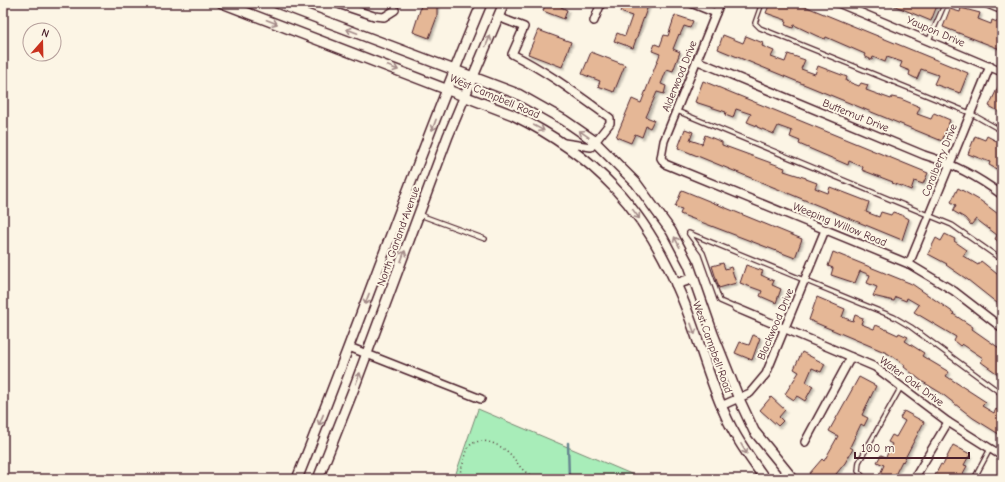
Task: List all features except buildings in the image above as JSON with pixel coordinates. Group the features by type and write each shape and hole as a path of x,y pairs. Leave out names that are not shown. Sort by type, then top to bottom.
{"main road":[{"name":"West Campbell Road","path":"222,3 235,5 513,115 564,143 591,164 623,197 662,253 676,284 721,406 746,452 765,479"},
{"name":"West Campbell Road","path":"277,3 534,102 596,143 623,169 648,197 671,231 689,265 739,399 754,432 793,479"},
{"name":"North Garland Avenue","path":"297,479 349,347 447,88 482,3"},
{"name":"North Garland Avenue","path":"318,479 472,77 504,3"},
{"path":"676,284 694,278"}],"street":[{"path":"335,3 374,16 384,17 395,10"},
{"path":"594,21 601,3"},
{"path":"691,3 716,13"},
{"name":"Alderwood Drive","path":"661,158 663,145 720,3"},
{"name":"Yaupon Drive","path":"838,3 1002,72"},
{"path":"498,17 524,27 512,54 539,68 577,92 610,118 610,123 596,143 591,147 564,143"},
{"name":"Butternut Drive","path":"698,61 924,156 950,163 978,177 1002,195"},
{"name":"Coralberry Drive","path":"909,264 990,66"},
{"name":"Weeping Willow Road","path":"661,158 665,164 672,168 909,264 954,291 1002,328"},
{"name":"Blackwood Drive","path":"721,406 739,399 758,386 766,374 786,330 825,230"},
{"name":"Water Oak Drive","path":"736,308 875,367 948,422 1002,456"},
{"path":"349,347 481,399"},
{"path":"805,442 851,356"},
{"path":"914,479 948,422"}],"lane":[{"path":"762,3 755,23 760,28 970,113 1002,131"},
{"path":"929,40 945,3"},
{"path":"980,3 1002,12"},
{"path":"677,111 929,214 952,225 1002,260"},
{"path":"419,214 484,239"},
{"path":"736,308 720,301 703,253 689,233 806,279 894,317 911,327 1002,394"},
{"path":"865,479 858,471 859,462 901,387"},
{"path":"974,479 990,449"},
{"path":"3,477 10,479"}],"path":[{"path":"458,479 468,448 471,444 479,440 488,442 505,450 527,473 545,479"},
{"path":"618,479 634,479"}],"green space":[{"path":"478,409 643,479 454,479"}],"waterway":[{"path":"568,443 569,479"}]}
